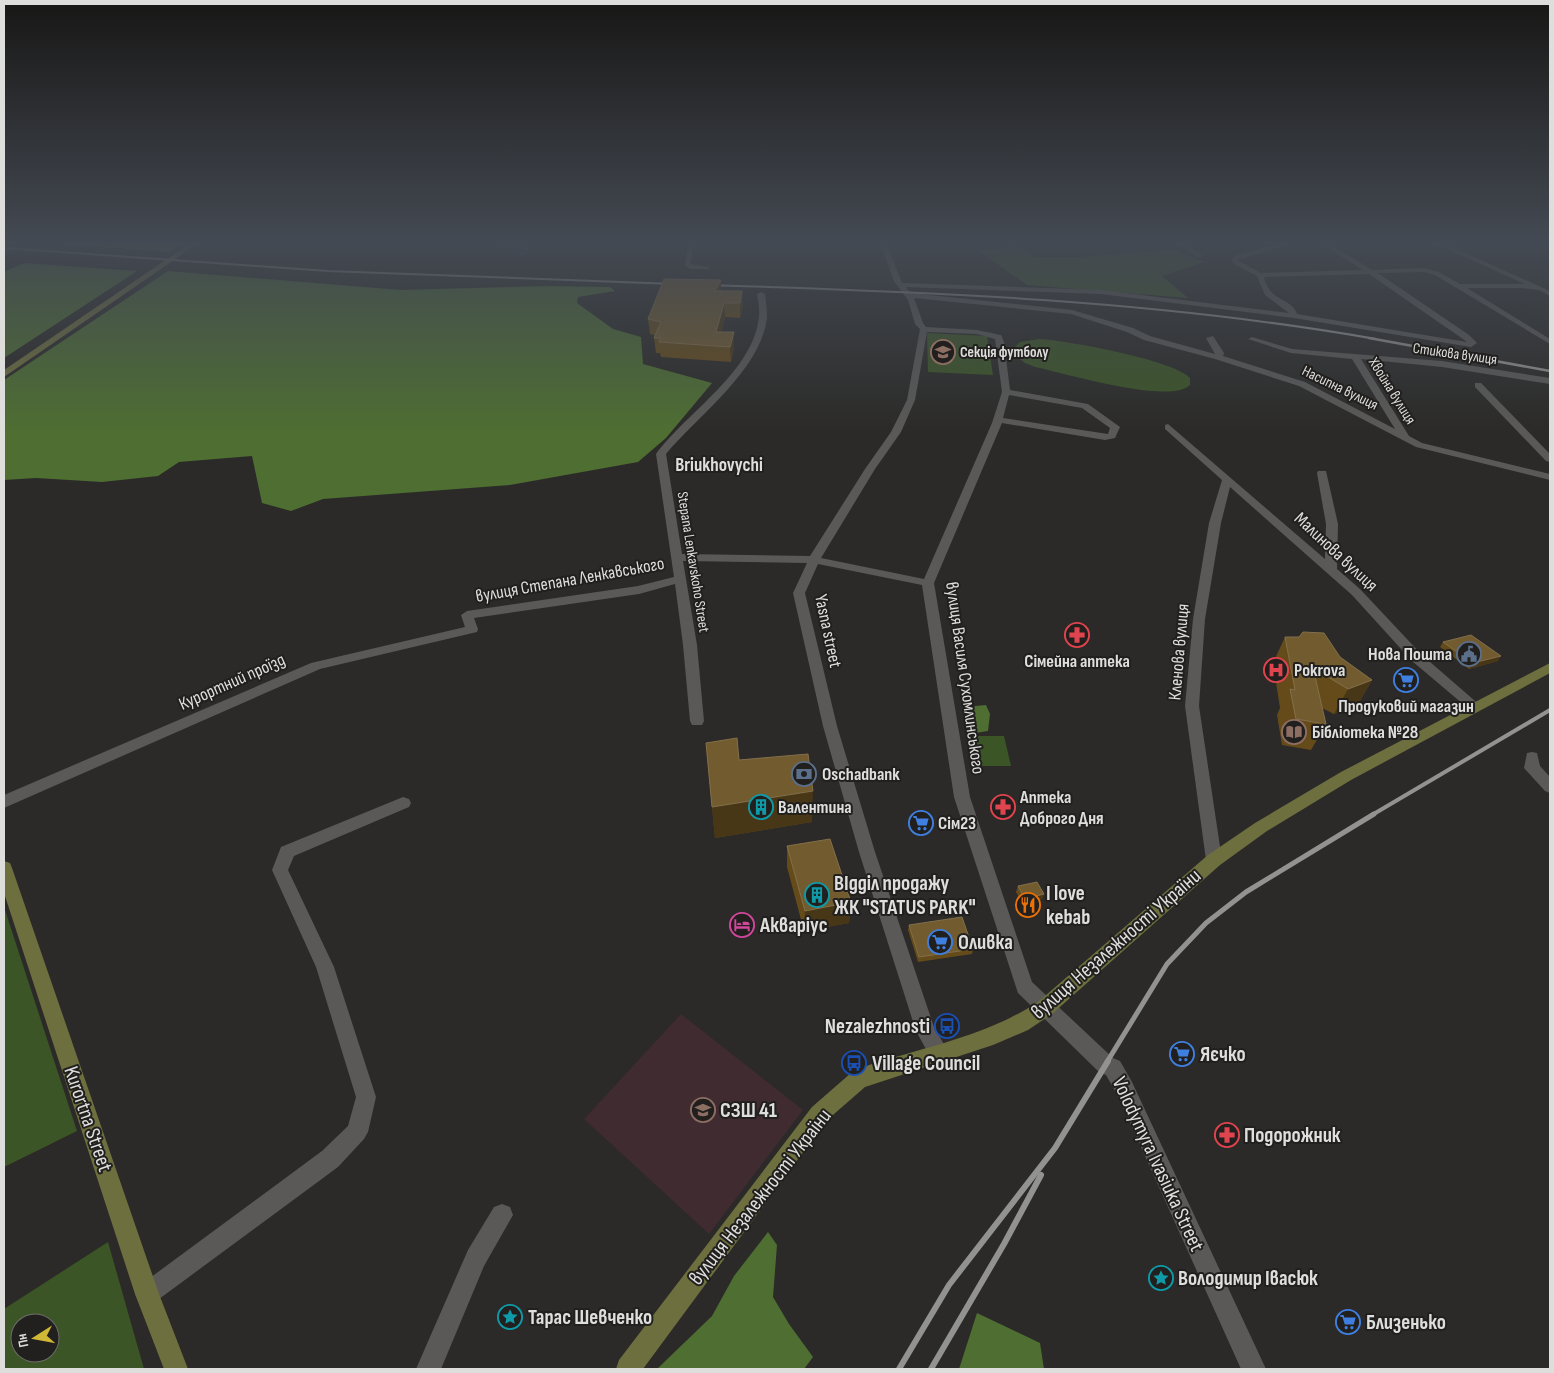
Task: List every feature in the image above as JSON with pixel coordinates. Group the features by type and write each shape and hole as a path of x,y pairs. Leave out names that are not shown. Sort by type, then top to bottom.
{"main road":[{"path":"4,374 110,304"},
{"name":"вулиця Незалежності України","path":"628,1369 819,1114 858,1080 1008,1030 1045,1008 1214,860 1261,827 1346,776 1550,667"},
{"name":"Kurortna Street","path":"4,868 147,1294 176,1369"}],"street":[{"name":"Stepana Lenkavskoho Street","path":"697,721 690,645 661,454 741,367 761,328 761,304"},
{"path":"911,304 919,324 924,329"},
{"name":"Насипна вулиця","path":"1016,304 1063,310 1130,330 1147,338 1218,357 1302,384 1420,445 1550,477"},
{"path":"1198,304 1294,316 1462,344 1473,343 1417,304"},
{"path":"1282,304 1292,310 1294,316"},
{"path":"1488,304 1550,342"},
{"name":"вулиця Василя Сухомлинського","path":"924,329 977,332 998,338 1000,342 1006,392 998,420 928,583 956,769 965,812 1025,987 1045,1008"},
{"name":"Yasna street","path":"924,329 911,400 896,432 870,469 814,560 799,593 830,726 867,852 926,1031 939,1053"},
{"path":"1210,338 1220,353 1218,357"},
{"name":"Стикова вулиця","path":"1252,339 1292,351 1442,364 1550,381"},
{"name":"Хвойна вулиця","path":"1356,358 1405,438"},
{"path":"1478,384 1550,459"},
{"path":"998,420 1105,437 1112,436 1115,427 1085,406 1006,392"},
{"name":"Малинова вулиця","path":"1168,427 1356,592 1417,658 1475,707"},
{"path":"1322,473 1332,524 1331,570"},
{"name":"Кленова вулиця","path":"1214,860 1192,706 1199,619 1216,524 1227,480"},
{"path":"676,557 814,560 928,583"},
{"name":"вулиця Степана Ленкавського","path":"466,616 640,590 679,579"},
{"name":"Курортний проїзд","path":"4,802 316,666 472,628 466,616"},
{"path":"1532,757 1532,768 1550,787"},
{"path":"147,1294 330,1159 358,1132 366,1096 326,967 280,870 287,852 403,804"},
{"name":"Volodymyra Ivasiuka Street","path":"1045,1008 1068,1027 1106,1064 1113,1068 1125,1089 1254,1369"},
{"path":"428,1369 476,1258 502,1216"}],"shaded area":[{"path":"681,1014 803,1110 709,1234 584,1119"}],"green space":[{"path":"4,304 86,304 4,358"},
{"path":"118,304 578,304 613,329 641,337 643,364 712,383 666,438 638,462 510,485 323,499 291,511 262,503 252,456 179,462 158,476 102,482 36,478 4,480 4,380"},
{"path":"927,333 987,336 993,375 928,372"},
{"path":"1039,339 1094,347 1163,364 1180,371 1190,378 1190,385 1179,390 1161,391 1116,386 1035,367 1025,363 1014,354 1013,349 1020,342"},
{"path":"986,705 990,714 988,731 975,733 970,727 969,715 975,706"},
{"path":"971,736 1004,736 1011,766 978,766"},
{"path":"4,907 77,1131 4,1167"},
{"path":"768,1232 777,1245 773,1297 789,1324 813,1357 804,1369 657,1369 712,1316 734,1276"},
{"path":"108,1242 144,1369 4,1369 4,1309"},
{"path":"977,1313 1040,1343 1044,1369 959,1369"}],"building":[{"path":"654,304 724,304 716,332 734,332 730,347 659,342 661,338 654,338 661,322 648,319"},
{"path":"1303,632 1324,633 1340,657 1372,680 1348,689 1313,668 1326,724 1296,719 1290,689 1295,690 1285,637 1299,637"},
{"path":"1471,635 1501,656 1473,663 1443,642"},
{"path":"737,738 739,760 808,754 813,791 712,807 706,743"},
{"path":"830,839 851,902 805,911 787,846"},
{"path":"1037,882 1044,894 1025,899 1018,886"},
{"name":"Оливка","path":"962,917 973,949 919,957 909,925"}],"railway":[{"path":"1092,304 1210,315 1376,339"},
{"path":"1369,338 1550,371"},
{"path":"1372,815 1550,710"},
{"path":"1107,1062 1167,964 1206,923 1246,892 1374,814"},
{"path":"899,1369 949,1285 1055,1148 1108,1061"},
{"path":"931,1369 1004,1244 1041,1175"}],"place":[{"name":"Секція футболу","path":"943,352"},
{"name":"Сімейна аптека","path":"1077,635"},
{"name":"Нова Пошта","path":"1469,654"},
{"name":"Pokrova","path":"1276,670"},
{"name":"Продуковий магазин","path":"1406,680"},
{"name":"Бібліотека №28","path":"1294,732"},
{"name":"Oschadbank","path":"804,774"},
{"name":"Валентина","path":"761,807"},
{"name":"Аптека Доброго Дня","path":"1003,807"},
{"name":"Сім23","path":"921,823"},
{"name":"ВІдділ продажу ЖК \"STATUS PARK\"","path":"817,895"},
{"name":"I love kebab","path":"1028,905"},
{"name":"Акваріус","path":"742,925"},
{"name":"Оливка","path":"940,942"},
{"name":"Nezalezhnosti","path":"947,1026"},
{"name":"Яєчко","path":"1182,1054"},
{"name":"Village Council","path":"854,1063"},
{"name":"СЗШ 41","path":"703,1110"},
{"name":"Подорожник","path":"1227,1135"},
{"name":"Володимир Івасюк","path":"1161,1278"},
{"name":"Тарас Шевченко","path":"510,1317"},
{"name":"Близенько","path":"1348,1322"}],"district":[{"name":"Briukhovychi","path":"719,465"}]}
